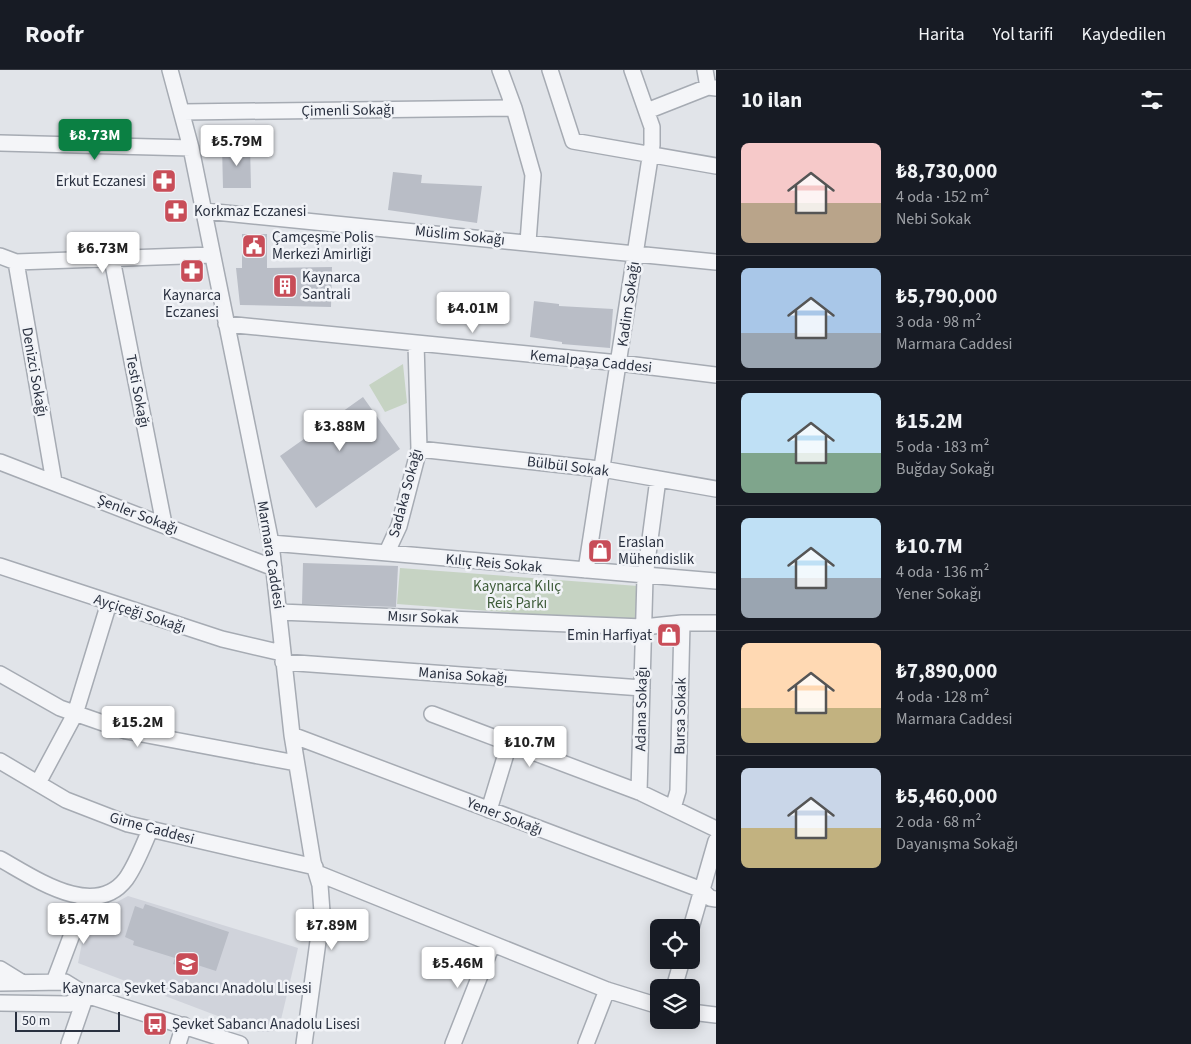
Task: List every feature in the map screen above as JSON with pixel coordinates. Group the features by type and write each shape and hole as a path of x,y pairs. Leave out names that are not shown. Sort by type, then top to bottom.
{"street":[{"name":"Marmara Caddesi","path":"170,70 183,112 191,148 271,543 292,735 322,912 304,1044"},
{"path":"500,70 514,108 533,175 528,242"},
{"path":"550,70 573,141 716,166"},
{"name":"Kadim Sokağı","path":"586,570 651,154 652,127 632,70"},
{"path":"647,111 712,87 705,70"},
{"name":"Çimenli Sokağı","path":"183,112 514,108"},
{"path":"0,144 191,148"},
{"name":"Müslim Sokağı","path":"204,211 635,252 716,262"},
{"path":"0,256 16,262 212,255"},
{"name":"Testi Sokağı","path":"112,259 164,524"},
{"name":"Denizci Sokağı","path":"16,262 54,482"},
{"name":"Kemalpaşa Caddesi","path":"226,324 619,363 716,375"},
{"name":"Sadaka Sokağı","path":"387,552 399,526 419,449 416,343"},
{"name":"Bülbül Sokak","path":"419,449 602,470 716,489"},
{"name":"Şenler Sokağı","path":"0,462 274,568"},
{"name":"Adana Sokağı","path":"639,792 645,577 658,479"},
{"name":"Kılıç Reis Sokak","path":"271,543 586,570 645,577 716,581"},
{"name":"Ayçiçeği Sokağı","path":"0,566 109,603 283,657"},
{"path":"38,783 75,714 109,603"},
{"name":"Mısır Sokak","path":"280,612 643,627 682,623 716,623"},
{"name":"Bursa Sokak","path":"674,808 678,791 682,623"},
{"name":"Manisa Sokağı","path":"283,657 642,688"},
{"path":"0,674 60,708 126,731 296,763"},
{"path":"432,714 639,792 716,829"},
{"name":"Yener Sokağı","path":"292,735 702,890 710,898 716,899"},
{"path":"489,810 509,744"},
{"name":"Girne Caddesi","path":"0,761 66,800 94,812 150,830 316,870 492,945 607,990 650,1003"},
{"path":"0,860 62,892 86,897 112,890 125,880 150,830"},
{"path":"694,919 716,841"},
{"path":"54,982 86,897"},
{"path":"453,1044 492,945"},
{"path":"0,969 20,982"},
{"path":"0,983 65,982 86,995 240,1044"},
{"path":"586,1044 607,990"},
{"path":"0,1003 70,1004 86,995"},
{"path":"69,1044 86,995"},
{"path":"700,1013 716,1015"},
{"path":"178,1044 184,1025"}],"shaded area":[{"name":"Kaynarca Şevket Sabancı Anadolu Lisesi","path":"128,896 298,948 279,1028 271,1032 260,1032 78,963 87,918"}],"green space":[{"path":"403,364 407,403 385,412 369,385"},
{"name":"Kaynarca Kılıç Reis Parkı","path":"400,568 638,586 635,622 397,604"}],"building":[{"path":"250,145 251,188 223,188 222,146"},
{"path":"393,172 422,175 421,183 482,186 477,223 388,210"},
{"name":"Kaynarca Santrali","path":"242,234 267,234 267,268 332,267 331,307 240,305 236,268 242,268"},
{"path":"534,301 559,304 559,306 613,309 610,348 562,344 562,342 530,337"},
{"path":"363,397 400,449 316,508 280,456"},
{"path":"303,563 398,566 396,607 302,604"},
{"path":"145,904 229,932 216,971 188,962 186,968 173,964 175,958 133,945 134,941 125,937 135,906 143,909"}],"place":[{"name":"Erkut Eczanesi","path":"164,181"},
{"name":"Korkmaz Eczanesi","path":"176,211"},
{"name":"Çamçeşme Polis Merkezi Amirliği","path":"254,246"},
{"name":"Kaynarca Eczanesi","path":"192,271"},
{"name":"Kaynarca Santrali","path":"285,286"},
{"name":"Eraslan Mühendislik","path":"600,551"},
{"name":"Emin Harfiyat","path":"669,635"},
{"name":"Kaynarca Şevket Sabancı Anadolu Lisesi","path":"187,964"},
{"name":"Şevket Sabancı Anadolu Lisesi","path":"155,1024"}]}
